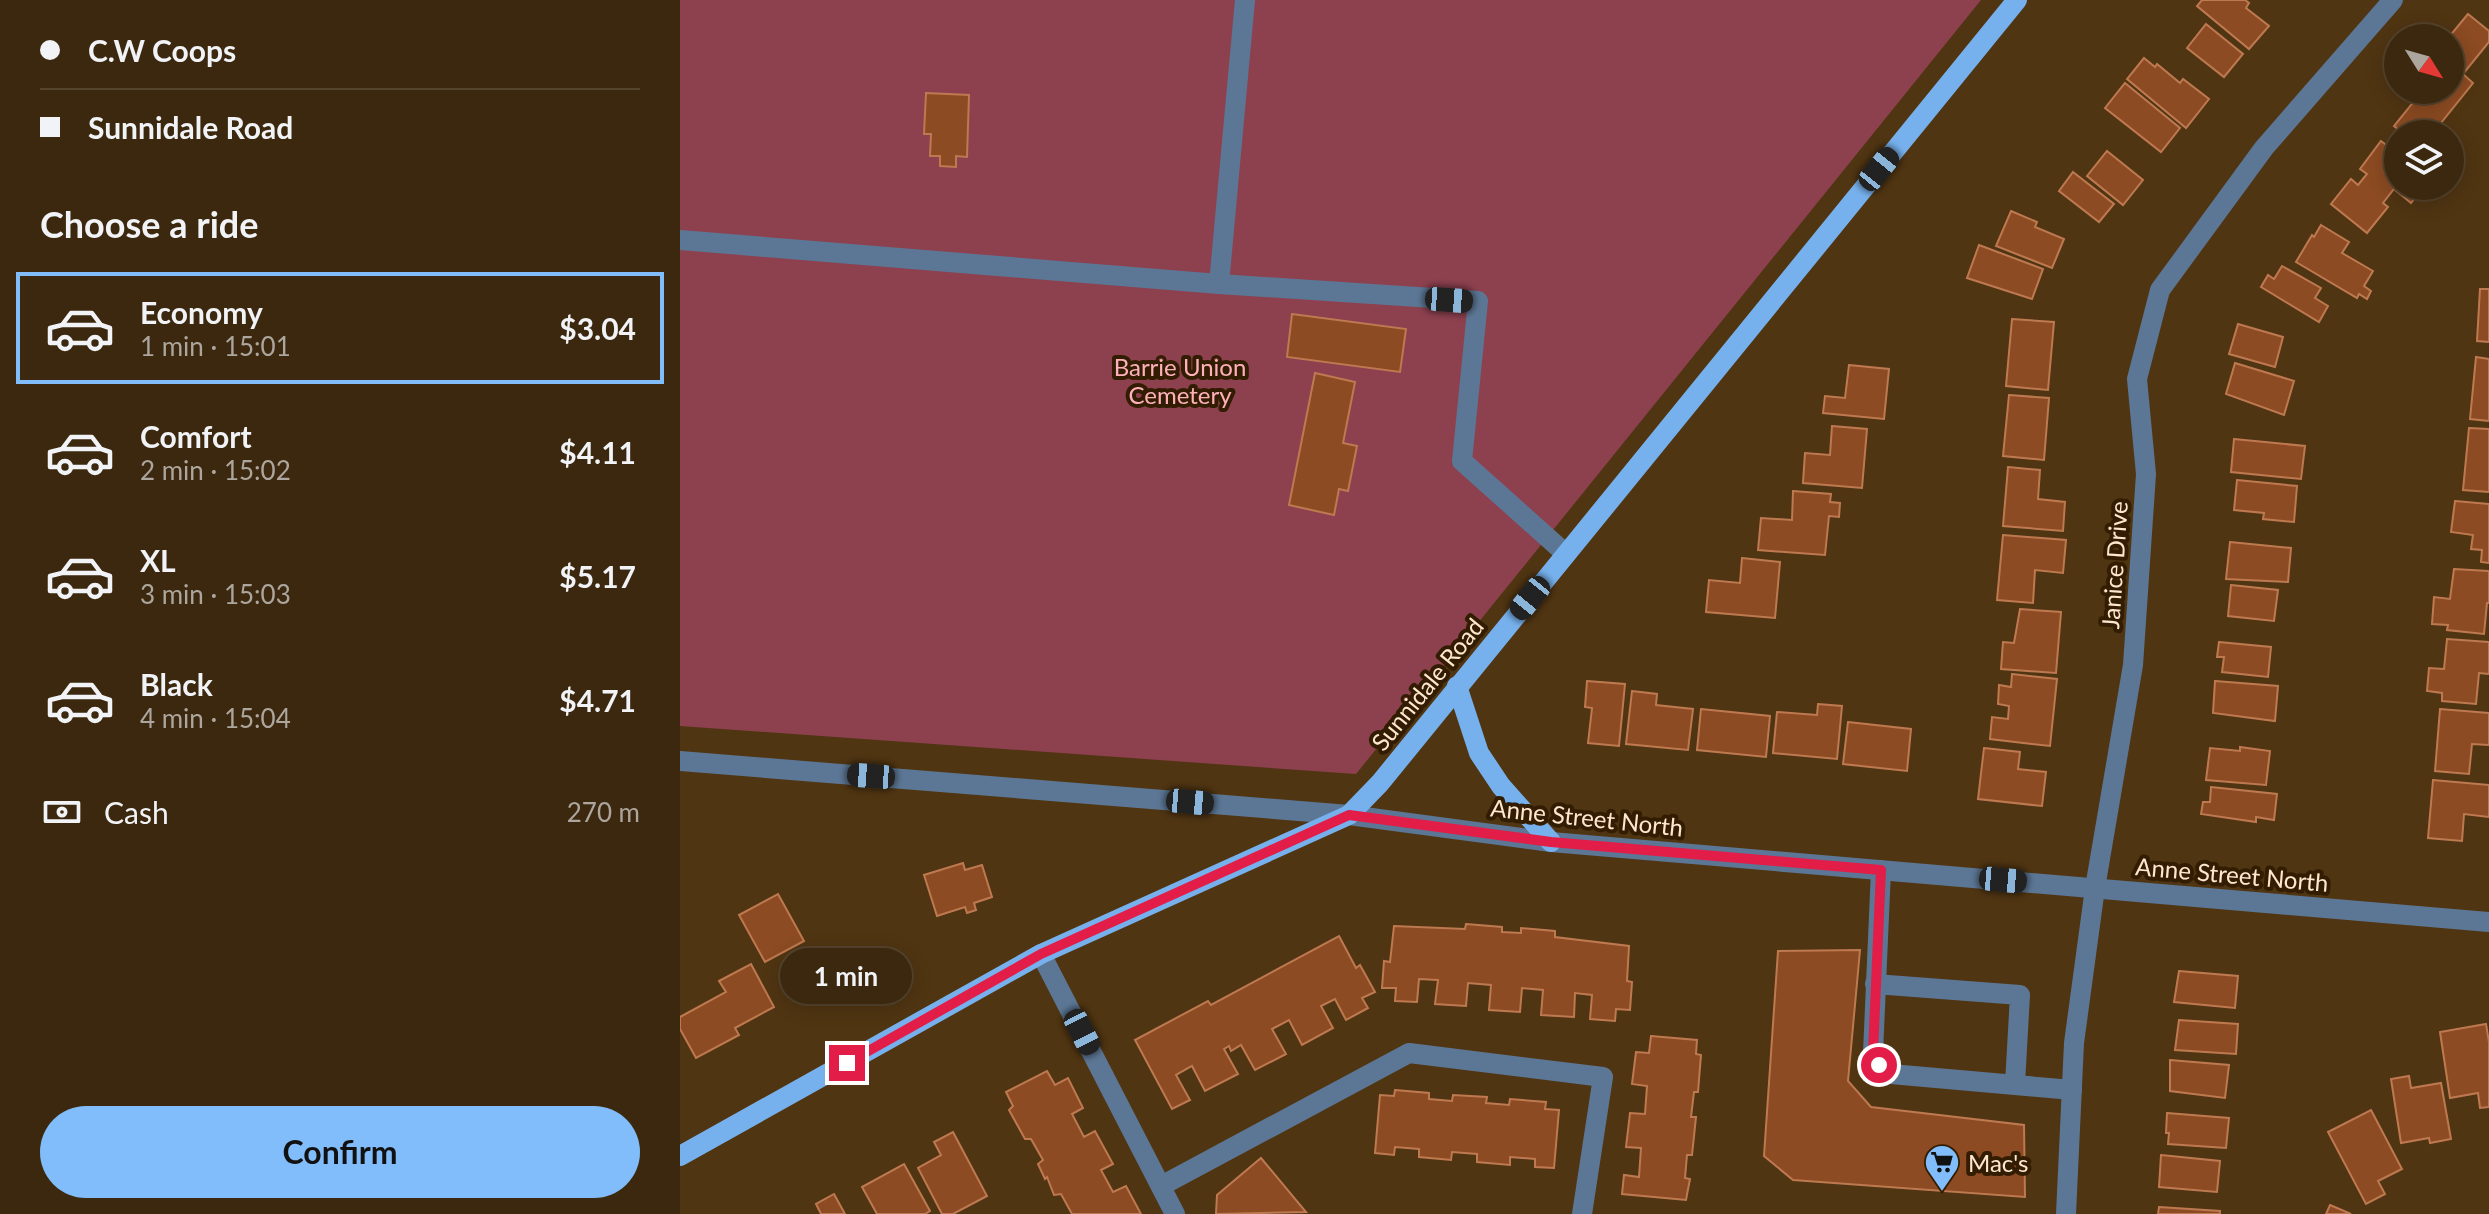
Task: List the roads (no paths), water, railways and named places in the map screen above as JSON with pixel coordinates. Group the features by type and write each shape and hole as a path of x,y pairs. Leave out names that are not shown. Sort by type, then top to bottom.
{"main road":[{"name":"Sunnidale Road","path":"680,1156 1041,954 1349,815 1380,783 2017,0"},
{"path":"1457,686 1479,753 1501,786 1551,842"}],"street":[{"path":"1219,284 1245,0"},
{"name":"Janice Drive","path":"2066,1214 2074,1043 2095,888 2133,665 2146,474 2137,379 2160,290 2264,148 2393,0"},
{"path":"680,240 1219,284 1478,301 1462,461 1566,554"},
{"name":"Anne Street North","path":"680,761 1349,815 1551,842 2489,922"},
{"path":"1881,870 1873,1053 1879,1065 1891,1074 2072,1090"},
{"path":"1041,954 1175,1214"},
{"path":"1875,984 2020,995 2015,1084"},
{"path":"1161,1186 1409,1053 1603,1077 1582,1214"}],"place":[{"name":"Mac's","path":"1942,1193"}],"park label":[{"name":"Barrie Union Cemetery","path":"1180,380"}]}
